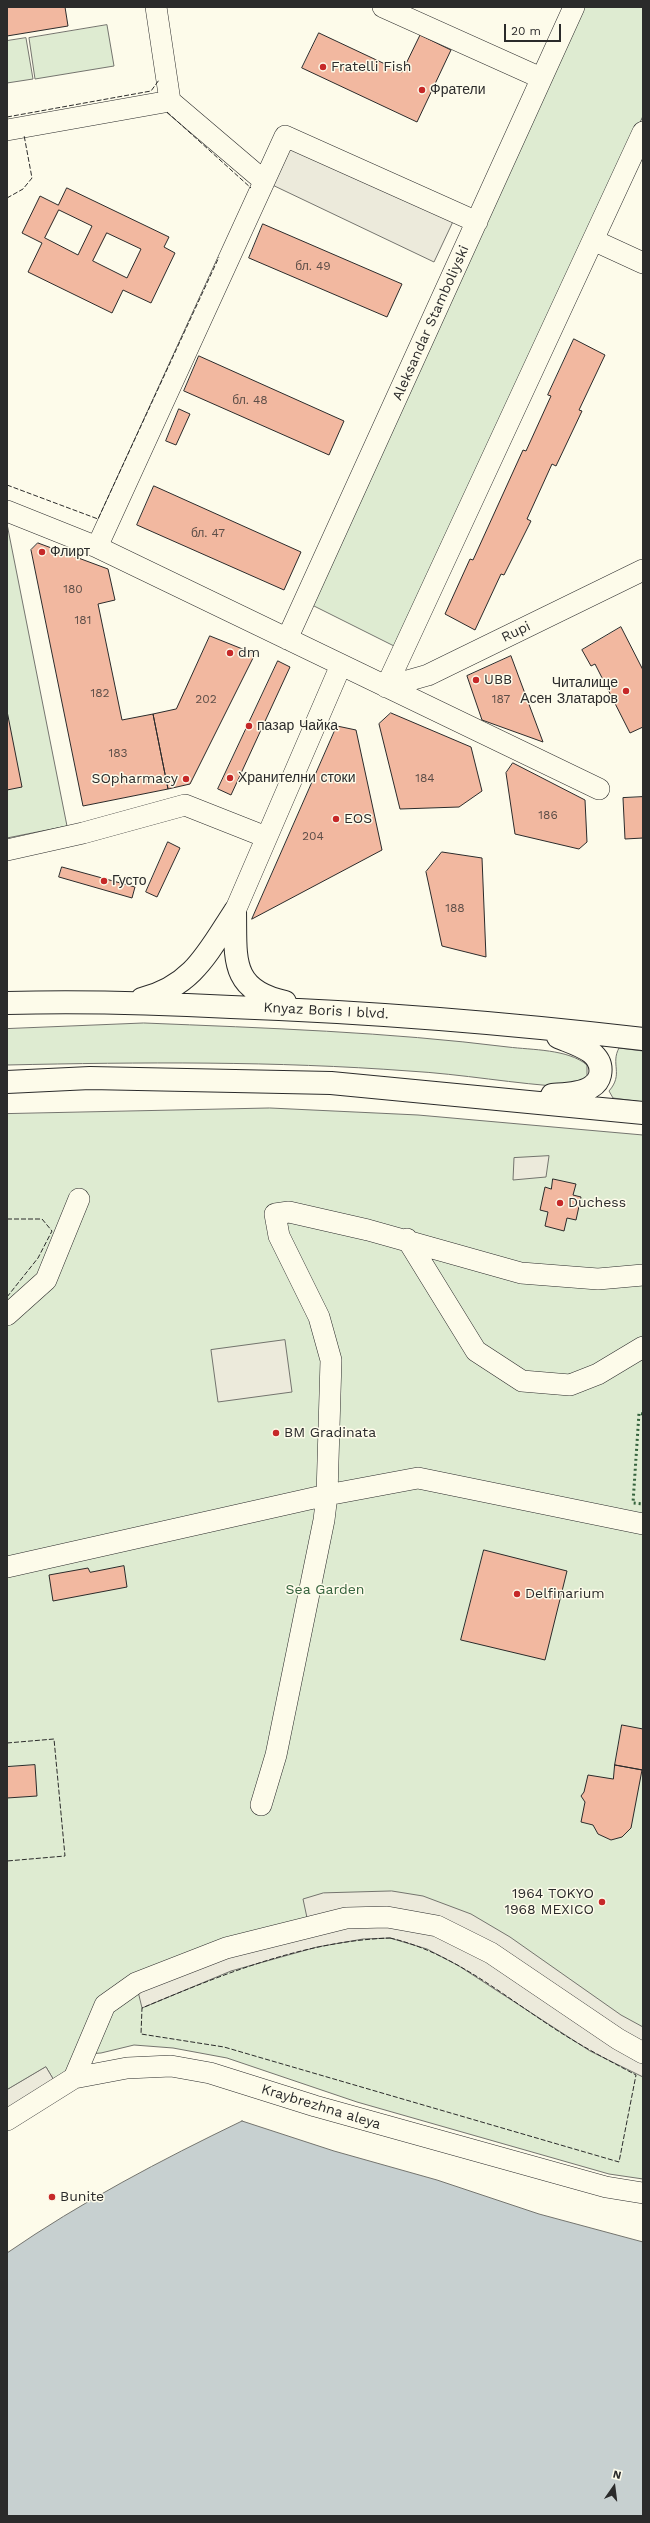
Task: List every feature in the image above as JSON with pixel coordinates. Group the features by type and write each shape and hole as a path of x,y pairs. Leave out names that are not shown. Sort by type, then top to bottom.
{"main road":[{"path":"131,1002 155,995 184,980 201,962 235,911"},
{"path":"235,911 236,965 249,986 274,1000 322,1010"},
{"name":"Knyaz Boris I blvd.","path":"7,1003 131,1002 322,1010 533,1027 643,1039"},
{"path":"521,1100 580,1091 591,1087 599,1080 601,1072 596,1056 588,1050 533,1027"},
{"path":"7,1082 98,1078 315,1082 521,1100 643,1113"}],"street":[{"path":"156,7 170,101 264,181"},
{"name":"Aleksandar Stamboliyski","path":"287,639 574,7"},
{"path":"392,9 542,78"},
{"path":"7,130 170,101"},
{"path":"386,687 643,132"},
{"path":"97,547 285,136 477,222"},
{"path":"594,240 643,263"},
{"path":"7,511 97,547 599,789"},
{"name":"Rupi","path":"386,687 428,675 643,570"},
{"path":"235,911 341,665"},
{"path":"7,850 83,833 185,806 266,837"},
{"path":"7,1315 46,1280 79,1199"},
{"path":"261,1805 276,1755 327,1495 331,1360 319,1317 279,1236 275,1214 289,1212 407,1239 521,1273 598,1279 643,1275"},
{"path":"407,1239 476,1351 522,1381 570,1385 598,1374 643,1347"},
{"path":"7,1567 327,1495 418,1478 643,1524"},
{"path":"74,2078 105,2005 136,1983 226,1948 346,1918 387,1917 437,1926 490,1953 618,2039 643,2053"},
{"name":"Kraybrezhna aleya","path":"7,2120 74,2078 127,2068 171,2066 210,2073 457,2146 606,2187 643,2193"}],"green space":[{"path":"582,7 643,7 643,116 398,648 310,604"},
{"path":"107,25 114,66 35,79 29,38"},
{"path":"26,38 33,79 7,83 7,41"},
{"path":"7,524 67,826 7,838"},
{"path":"144,1023 372,1034 549,1051 570,1056 587,1065 587,1081 568,1087 528,1084 429,1072 308,1065 108,1063 7,1065 7,1029"},
{"path":"619,1048 643,1051 643,1102 613,1098 609,1091 616,1079 616,1059"},
{"name":"Sea Garden","path":"270,1108 418,1115 643,1135 643,2179 609,2174 357,2102 227,2058 173,2048 134,2045 101,2053 74,2055 68,2068 55,2082 46,2067 7,2090 7,1114"}],"shaded area":[{"path":"285,136 457,213 434,262 264,181"},
{"path":"549,1156 546,1177 513,1180 514,1158"},
{"path":"285,1340 292,1392 218,1402 211,1350"},
{"path":"392,1891 423,1896 471,1914 510,1937 621,2015 643,2027 643,2077 590,2051 459,1966 427,1949 390,1938 363,1939 317,1947 231,1971 142,2008 136,1983 309,1927 303,1899 323,1893"},
{"path":"46,2067 55,2082 7,2110 7,2090"},
{"path":"242,2121 334,2151 437,2180 539,2214 643,2242 643,2516 7,2516 7,2253 64,2216 122,2182"}],"building":[{"path":"7,7 65,7 68,26 7,36"},
{"path":"319,33 402,72 420,35 451,50 417,122 302,68"},
{"path":"67,188 169,237 164,247 175,253 151,303 123,290 112,313 28,272 42,243 22,233 40,196 58,205","holes":["59,210 92,226 78,255 45,238","107,233 141,249 127,278 93,261"]},
{"path":"263,224 402,284 387,317 249,258"},
{"path":"574,339 605,355 579,410 582,411 556,466 552,464 527,519 531,521 504,575 501,574 475,630 445,614 470,559 473,560 523,450 526,451 551,396 548,395"},
{"path":"199,356 344,421 329,455 184,391"},
{"path":"179,409 190,414 176,445 166,441"},
{"path":"154,486 301,552 284,590 137,525"},
{"path":"38,543 108,569 115,600 98,604 122,720 153,714 168,789 83,806 31,550"},
{"name":"Читалище Асен Златаров","path":"621,627 643,670 643,727 630,733 595,664 591,666 582,650"},
{"path":"210,636 255,654 190,784 168,789 153,714 176,709"},
{"path":"511,656 543,742 482,720 467,676"},
{"path":"278,661 290,667 231,795 218,789"},
{"path":"7,711 22,787 7,790"},
{"path":"391,713 471,747 482,791 459,807 400,809 379,724"},
{"name":"EOS","path":"337,726 356,730 382,850 252,919"},
{"path":"513,763 585,800 587,842 579,849 515,834 506,773"},
{"path":"643,797 643,838 625,839 623,798"},
{"path":"168,842 180,848 157,897 146,892"},
{"path":"442,852 482,858 486,957 442,946 426,872"},
{"path":"62,867 135,887 132,898 59,877"},
{"name":"Duchess","path":"553,1179 576,1184 573,1195 581,1197 576,1220 567,1218 564,1231 545,1226 548,1212 540,1210 545,1187 551,1189"},
{"name":"Delfinarium","path":"484,1550 567,1571 545,1660 461,1640"},
{"path":"124,1566 127,1587 53,1601 49,1575 88,1568 90,1572"},
{"path":"622,1725 643,1729 643,1770 615,1765"},
{"path":"35,1765 37,1796 7,1798 7,1767"},
{"path":"615,1765 642,1770 631,1828 622,1837 611,1840 598,1834 593,1825 581,1822 585,1802 581,1796 584,1792 588,1775 613,1779"}],"hedge":[{"path":"643,1414 639,1413 633,1503 643,1504"}],"fence":[{"path":"7,117 151,91 159,80"},
{"path":"167,112 251,188"},
{"path":"7,198 23,189 32,178 24,135"},
{"path":"7,485 98,519 219,257"},
{"path":"7,1219 42,1219 52,1231 38,1258 7,1297"},
{"path":"7,1743 54,1739 65,1856 7,1861"},
{"path":"390,1938 412,1944 454,1963 562,2034 636,2075 619,2162 224,2047 141,2034 142,2008 232,1972 294,1953 326,1946 390,1938"}],"place":[{"name":"Fratelli Fish","path":"323,67"},
{"name":"Фратели","path":"422,90"},
{"name":"Флирт","path":"42,552"},
{"name":"dm","path":"230,653"},
{"name":"UBB","path":"476,680"},
{"name":"Читалище Асен Златаров","path":"626,691"},
{"name":"пазар Чайка","path":"249,726"},
{"name":"Хранителни стоки","path":"230,778"},
{"name":"SOpharmacy","path":"186,779"},
{"name":"EOS","path":"336,819"},
{"name":"Густо","path":"104,881"},
{"name":"Duchess","path":"560,1203"},
{"name":"BM Gradinata","path":"276,1433"},
{"name":"Delfinarium","path":"517,1594"},
{"name":"1964 TOKYO 1968 MEXICO","path":"602,1902"},
{"name":"Bunite","path":"52,2197"}]}
